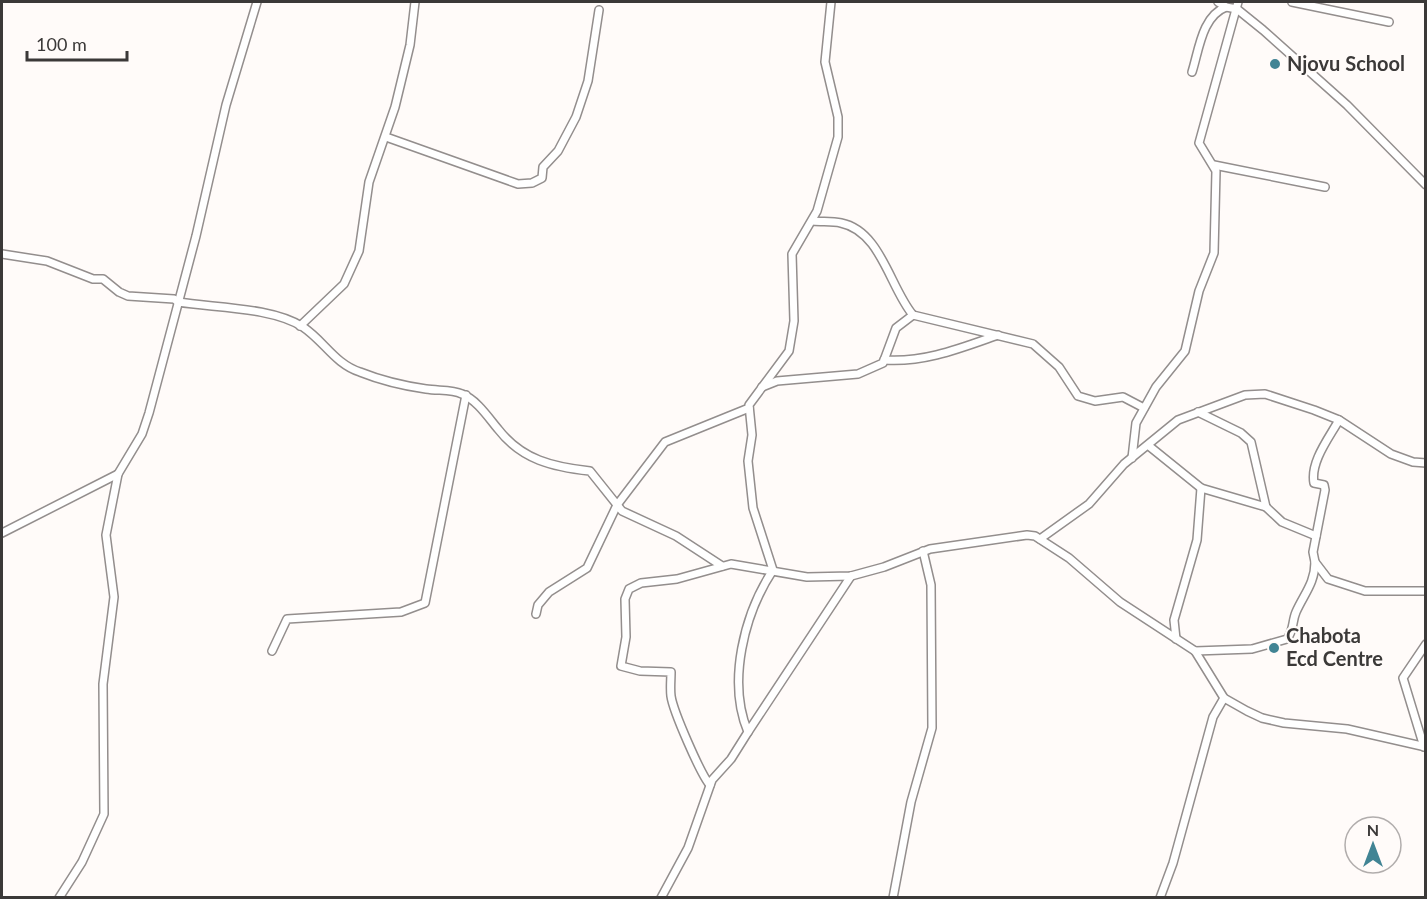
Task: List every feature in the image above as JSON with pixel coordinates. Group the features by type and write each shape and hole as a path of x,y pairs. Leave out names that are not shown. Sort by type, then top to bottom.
{"street":[{"path":"59,897 82,862 104,813 103,684 114,597 106,535 118,474 142,434 149,413 226,105 256,2"},
{"path":"300,326 331,297 351,271 359,251 364,208 373,166 386,136 408,53 415,2"},
{"path":"772,570 754,514 748,461 752,435 749,408 752,399 789,351 794,321 792,254 813,221 825,189 839,127 825,62 831,2"},
{"path":"1218,2 1226,7"},
{"path":"1292,2 1389,22"},
{"path":"1192,72 1209,20 1215,12 1237,5"},
{"path":"1132,458 1133,429 1144,408 1185,351 1199,291 1214,253 1217,179 1214,165 1199,143 1237,5"},
{"path":"1237,5 1347,105 1425,185"},
{"path":"386,136 518,184 532,183 542,178 543,167 558,151 576,117 588,81 599,10"},
{"path":"1214,165 1325,187"},
{"path":"813,221 841,223 854,228 866,238 913,315 1033,344 1059,367 1073,390 1085,399 1095,401 1123,397 1144,408"},
{"path":"2,254 47,261 93,279 103,279 128,296 174,299 178,302 226,309 251,310 300,326 333,357 353,370 420,388 459,392 466,395 507,439 526,455 564,469 590,471 622,511 676,536 722,566"},
{"path":"761,387 777,381 858,374 883,363 896,328 913,315"},
{"path":"884,360 909,360 959,350 998,335"},
{"path":"1040,539 1089,504 1107,481 1178,420 1245,395 1265,394 1339,420 1391,454 1413,462 1425,463"},
{"path":"272,651 287,619 401,612 425,603 466,395"},
{"path":"536,614 538,605 549,592 587,568 617,506 665,442 749,408"},
{"path":"1198,412 1241,433 1251,442 1266,507"},
{"path":"1339,420 1319,456 1313,479 1314,483 1325,487 1313,552 1316,562 1328,579 1365,591 1425,591"},
{"path":"1149,446 1201,488 1266,507 1282,522 1316,536"},
{"path":"2,533 118,474"},
{"path":"1176,639 1174,620 1197,540 1201,488"},
{"path":"710,785 702,776 677,715 671,697 671,672 640,671 621,666 626,638 625,599 629,589 641,583 677,579 722,566 740,565 807,577 851,576 884,567 923,551 1028,535 1040,539 1069,558 1120,602 1195,651 1224,698 1262,718 1284,723 1347,729 1425,747"},
{"path":"893,897 911,802 932,728 931,585 923,551"},
{"path":"1195,651 1252,649 1287,639 1293,629 1296,613 1313,580 1316,562"},
{"path":"748,732 739,702 741,648 753,615 756,594 772,570"},
{"path":"661,897 688,848 710,785 748,732 851,576"},
{"path":"1425,644 1403,678 1425,747"},
{"path":"1160,897 1173,863 1213,717 1224,698"}],"place":[{"name":"Njovu School","path":"1275,64"},
{"name":"Chabota Ecd Centre","path":"1274,648"}]}
